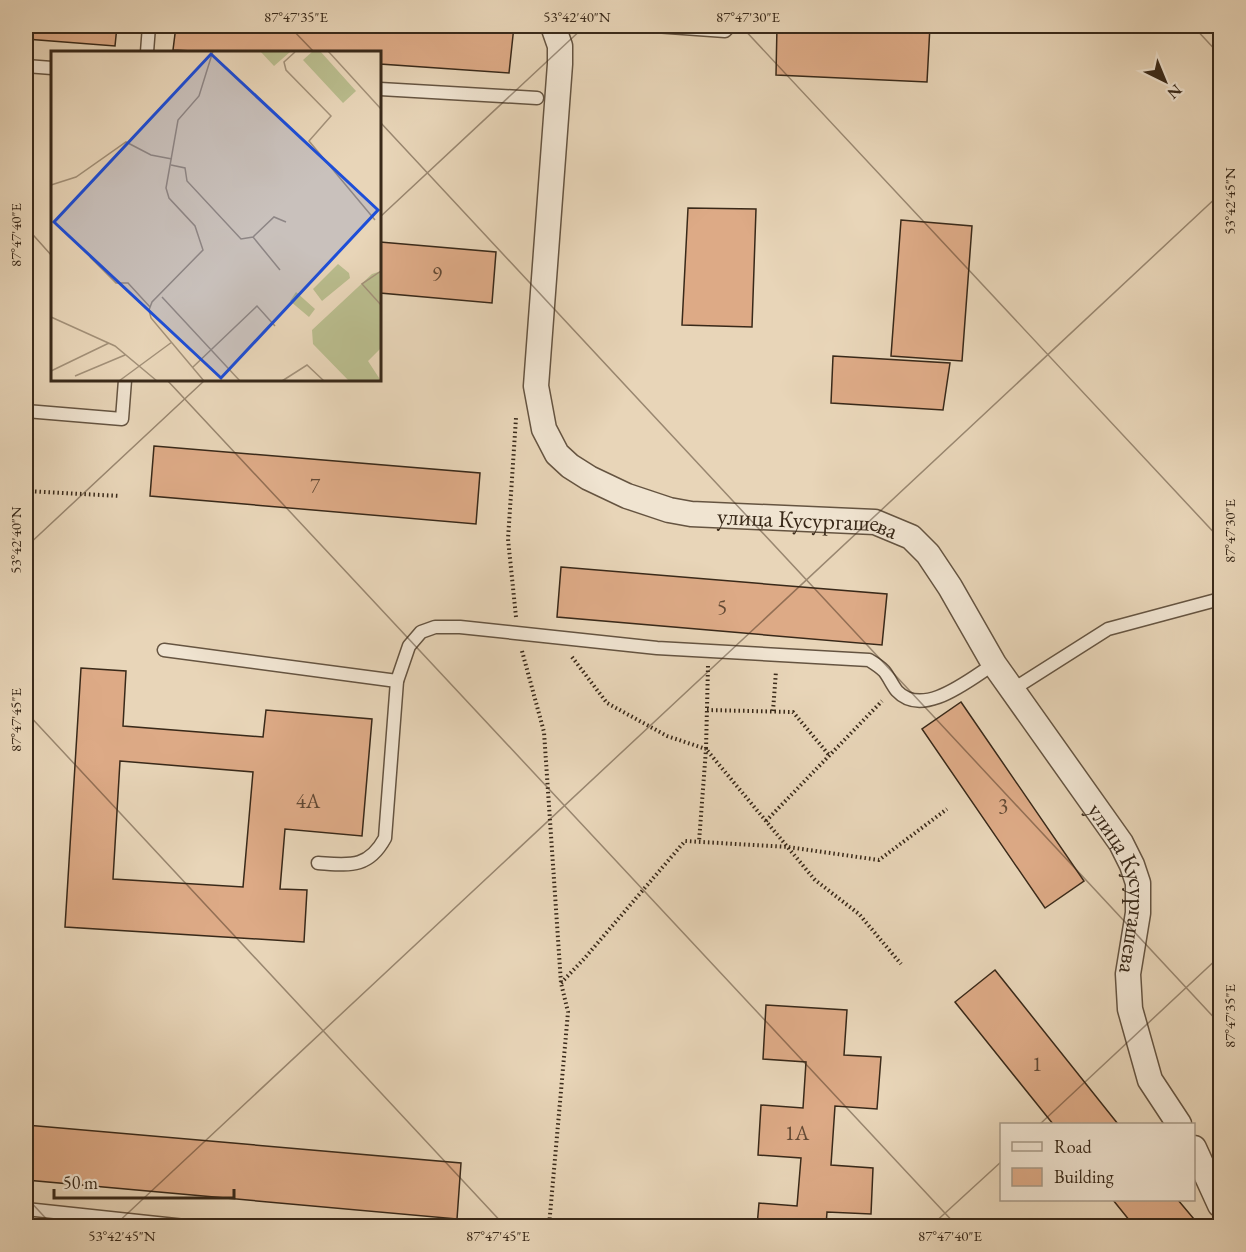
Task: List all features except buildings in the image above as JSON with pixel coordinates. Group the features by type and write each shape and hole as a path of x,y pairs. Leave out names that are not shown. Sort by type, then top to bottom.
{"street":[{"name":"улица Кусургашева","path":"553,26 560,46 560,64 536,386 544,429 557,454 589,478 627,496 669,510 718,517 875,522 911,537 928,554 950,587 994,664 1121,843 1132,865 1138,883 1138,913 1128,974 1130,1009 1150,1080 1178,1123"},
{"path":"1195,1150 1221,1205"}],"lane":[{"path":"147,51 149,26"},
{"path":"654,26 725,31 730,26"},
{"path":"26,66 51,68"},
{"path":"381,88 537,98"},
{"path":"26,411 122,418 124,381"},
{"path":"1012,690 1108,630 1221,599"},
{"path":"318,862 349,865 370,859 385,838 396,681 409,646 421,632 435,627 460,627 657,648 869,660 883,670 898,692 914,700 928,701 946,693 994,664"},
{"path":"164,650 396,681"},
{"path":"26,1209 185,1227"}],"path":[{"path":"26,491 120,496"},
{"path":"517,633 544,732 561,983 568,1012 549,1227"},
{"path":"569,639 572,658 607,703 667,736 706,749 815,879 859,914 901,964"},
{"path":"699,842 706,749 709,651"},
{"path":"773,711 777,655"},
{"path":"766,821 895,687"},
{"path":"707,710 793,712 829,754"},
{"path":"561,983 685,842 788,847 879,860 947,808"}]}
